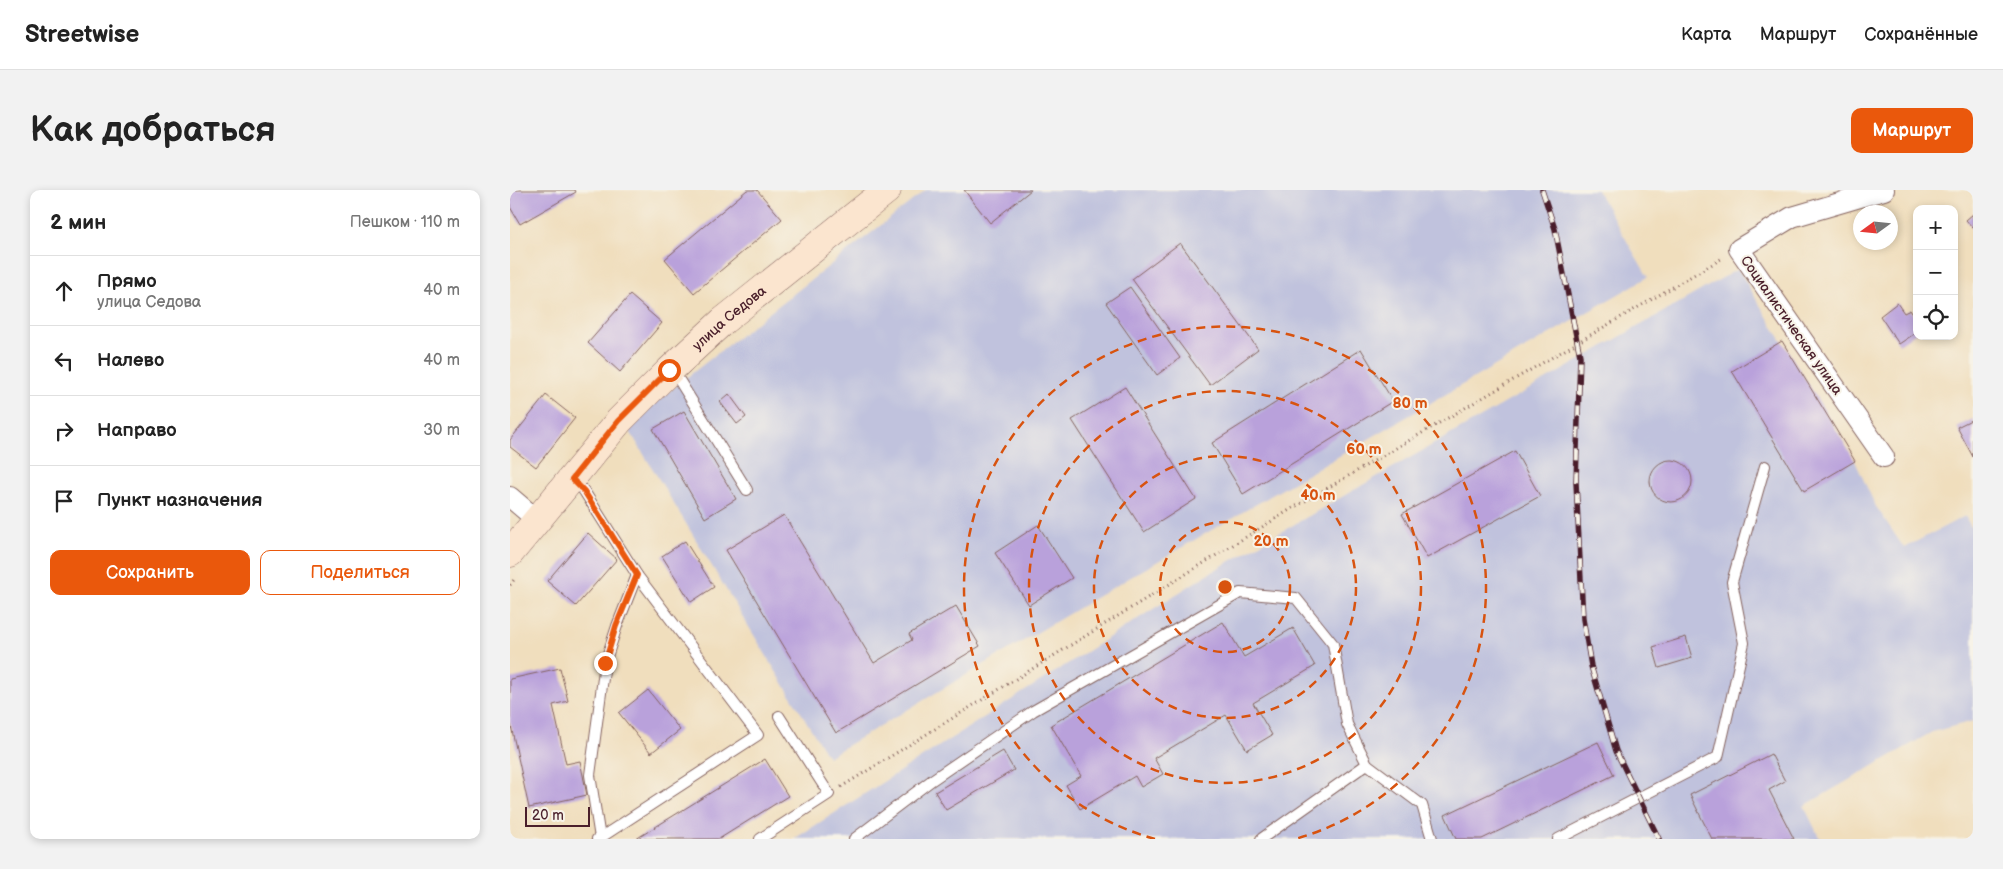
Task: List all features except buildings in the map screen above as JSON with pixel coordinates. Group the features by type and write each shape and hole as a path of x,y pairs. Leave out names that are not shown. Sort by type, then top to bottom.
{"street":[{"name":"улица Седова","path":"510,553 618,421 669,370 723,321 887,190"},
{"name":"Социалистическая улица","path":"1884,190 1792,217 1738,249 1884,457"},
{"path":"510,497 537,520"}],"lane":[{"path":"669,370 679,380 747,490"},
{"path":"1565,837 1718,757 1744,643 1732,582 1765,466"},
{"path":"572,479 584,491 637,575 758,735 599,838 590,775 604,673 616,626 637,575"},
{"path":"854,839 932,780 1033,711 1240,593 1296,598 1333,644 1348,724 1367,764 1422,805 1432,839"},
{"path":"760,839 828,794 779,716"},
{"path":"1261,839 1367,764"}],"path":[{"path":"828,794 1288,511 1738,249"}],"shaded area":[{"path":"926,190 1597,190 1648,277 1141,571 828,757 626,425"},
{"path":"1738,269 1855,461 1875,505 1904,548 1965,516 1973,531 1973,721 1932,732 1804,806 1820,839 794,839 1208,574"}],"railway":[{"path":"1542,190 1555,229 1580,356 1576,482 1583,619 1591,666 1616,751 1659,839"}],"route":[{"path":"605,663 616,626 637,575 584,491 572,479 618,421 669,370"}]}
